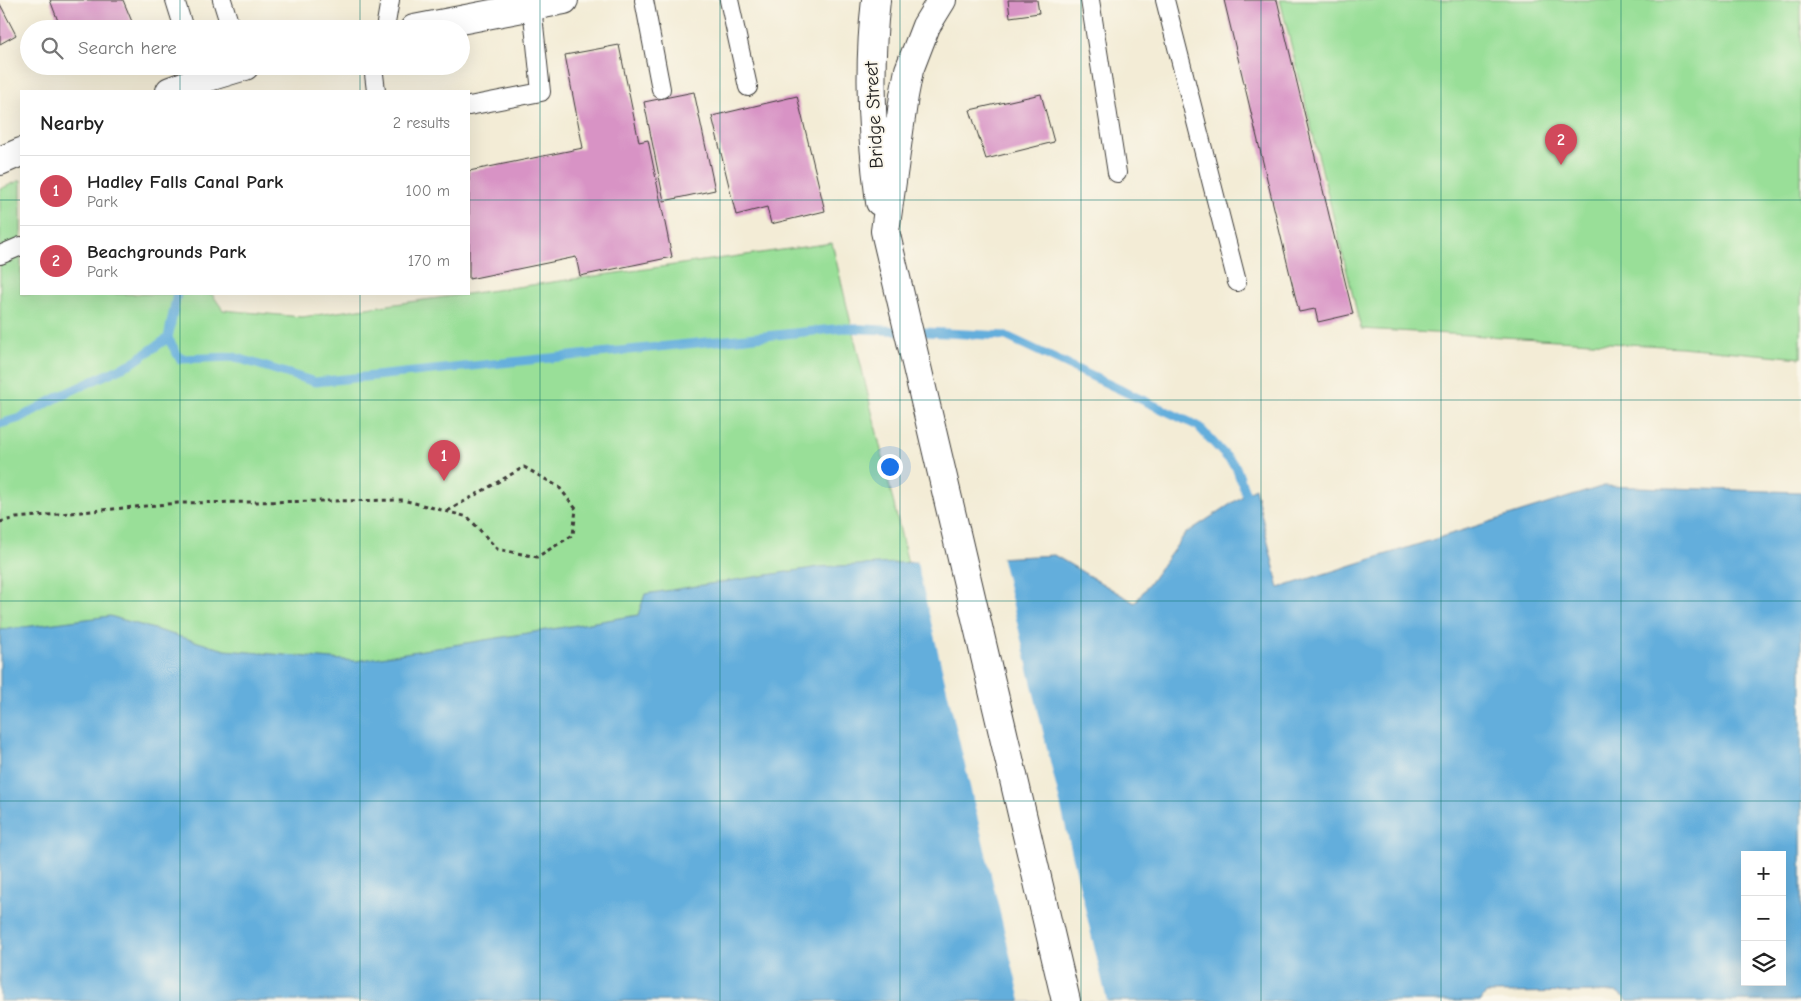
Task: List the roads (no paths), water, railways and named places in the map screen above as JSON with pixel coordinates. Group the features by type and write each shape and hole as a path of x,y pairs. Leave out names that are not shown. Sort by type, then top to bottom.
{"main road":[{"path":"460,20 564,0"},
{"name":"Bridge Street","path":"876,0 870,96 875,160 885,230 1066,1001"},
{"path":"885,230 909,70 926,26 942,0"},
{"path":"172,90 196,75"},
{"path":"0,161 20,152"}],"lane":[{"path":"174,0 181,20"},
{"path":"222,0 228,20"},
{"path":"387,20 390,0"},
{"path":"644,0 661,90"},
{"path":"729,0 748,87"},
{"path":"1090,0 1117,173"},
{"path":"1165,0 1237,282"},
{"path":"470,106 541,92 532,6"},
{"path":"374,75 376,90"},
{"path":"0,255 20,246"}],"water":[{"path":"1604,486 1801,492 1801,1001 1628,1001 1617,992 1486,993 1481,1001 0,1001 0,630 110,616 225,650 356,661 638,615 645,594 819,567 1054,555 1135,603 1185,534 1255,488 1279,588"}],"waterway":[{"path":"177,295 168,338 180,359 234,357 315,382 844,328 1006,336 1198,426 1236,467 1249,503"},
{"path":"0,424 20,418 62,395 132,363 168,338"}],"place":[{"name":"Beachgrounds Park","path":"1561,165"},
{"name":"Hadley Falls Canal Park","path":"444,481"}]}
